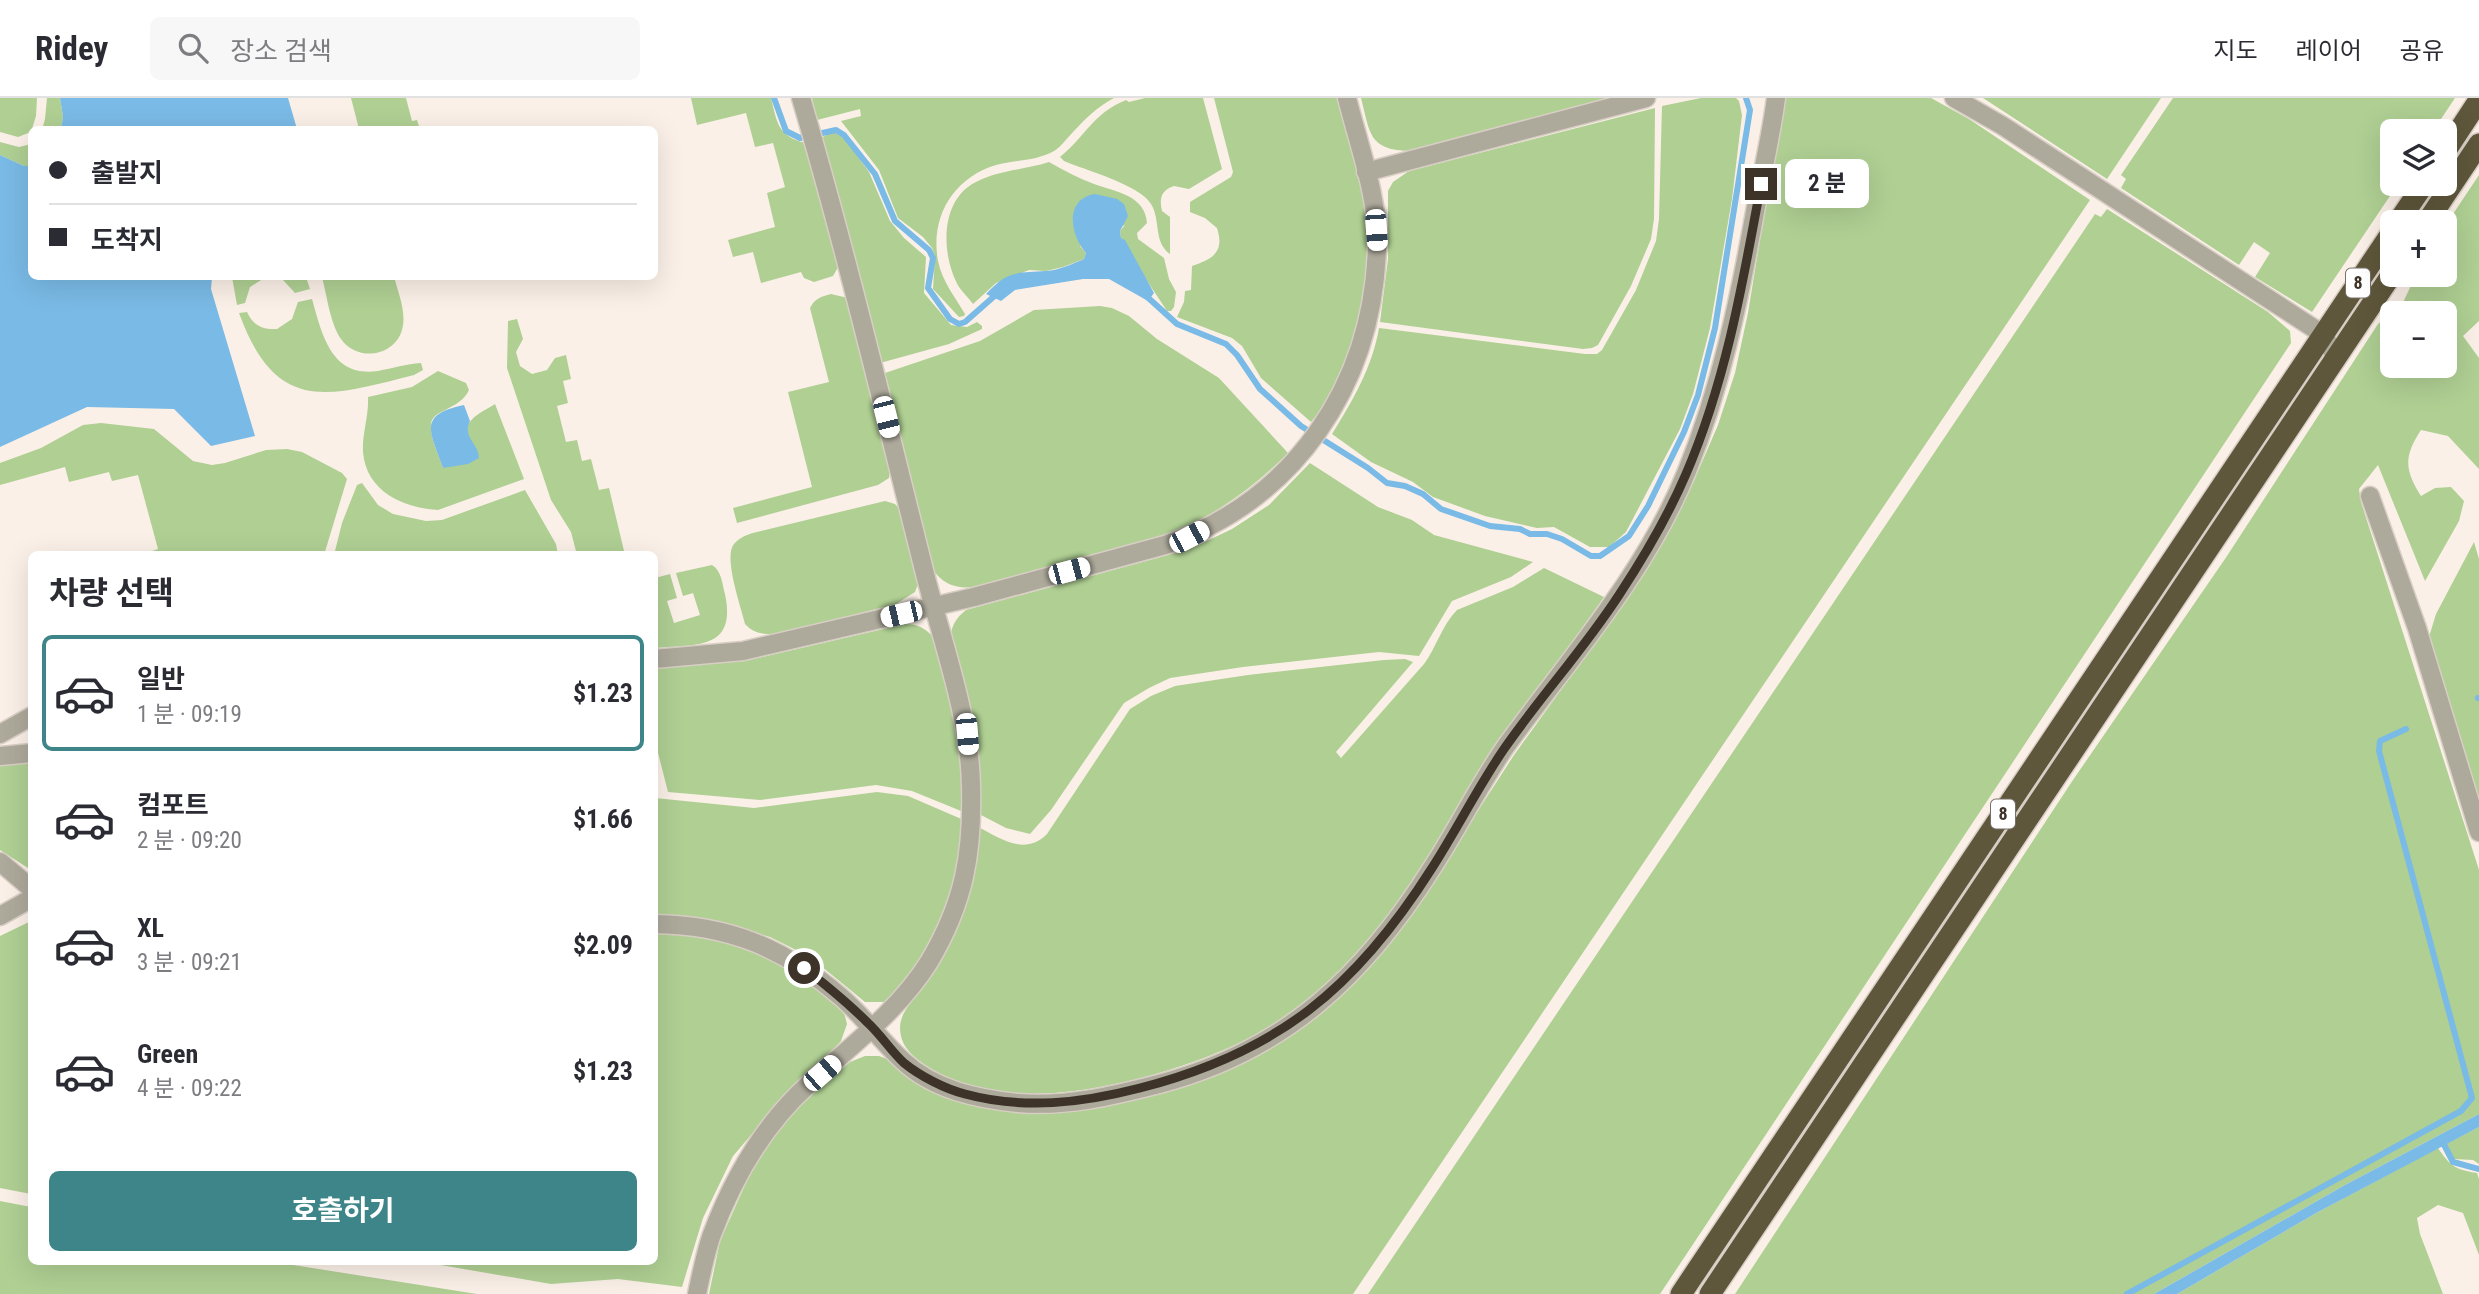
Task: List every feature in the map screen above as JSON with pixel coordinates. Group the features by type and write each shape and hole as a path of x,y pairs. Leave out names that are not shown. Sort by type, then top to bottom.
{"highway":[{"path":"2457,134 2479,100"},
{"path":"2435,210 2479,144"},
{"name":"8","path":"1681,1294 2380,250"},
{"name":"8","path":"1710,1294 2383,287"}],"street":[{"path":"697,1294 711,1237 749,1154 807,1085 897,1003 928,963 956,908 968,867 971,794 967,734 801,98"},
{"path":"658,659 743,651 933,607 1189,537 1231,515 1260,493 1282,474 1322,425 1350,378 1367,324 1378,248 1375,212 1347,98"},
{"path":"1366,172 1646,98"},
{"path":"658,924 713,929 737,935 776,951 804,968 841,997 907,1065 953,1090 985,1099 1067,1104 1156,1084 1212,1066 1284,1030 1341,985 1359,966 1419,888 1503,750 1618,596 1668,512 1686,473 1722,372 1742,283 1776,98"},
{"path":"1954,98 2003,126 2324,335 2336,358"},
{"path":"2370,496 2417,628 2479,832"},
{"path":"0,734 28,718"},
{"path":"0,757 28,754"},
{"path":"0,862 28,886"},
{"path":"0,916 28,900"}],"green space":[{"path":"0,98 37,98 36,116 33,126 28,126 28,133 18,137 0,132"},
{"path":"47,98 60,98 62,126 43,126"},
{"path":"351,98 406,98 412,121 417,120 419,126 358,126"},
{"path":"691,98 771,98 780,127 789,137 805,143 837,263 833,276 814,282 804,278 801,272 761,283 753,252 733,257 728,240 775,227 767,193 785,187 773,143 755,147 746,113 697,125"},
{"path":"812,98 1114,98 1092,113 1054,151 981,171 957,189 948,201 941,215 936,245 942,275 965,314 959,317 933,289 935,256 932,248 923,237 898,218 879,170 841,121 861,116 860,109 817,120"},
{"path":"1145,98 1203,98 1222,169 1189,189 1174,186 1164,193 1161,207 1170,217 1170,254 1161,243 1154,210 1145,197 1124,184 1064,161 1060,157 1105,112 1126,100 1129,102"},
{"path":"1214,98 1338,98 1367,209 1369,263 1364,303 1347,364 1329,400 1311,422 1261,378 1242,346 1232,338 1177,317 1184,302 1185,291 1191,290 1192,266 1215,254 1219,244 1217,228 1205,218 1190,212 1190,202 1231,177 1233,172"},
{"path":"1361,98 1612,98 1409,151 1396,150 1378,143 1369,129"},
{"path":"1701,98 1736,98 1742,115 1732,199 1710,328 1693,394 1680,429 1626,532 1609,547 1590,547 1554,527 1537,528 1485,516 1433,497 1413,482 1371,462 1332,434 1367,370 1379,328 1585,354 1597,354 1602,350 1636,290 1656,241 1662,106"},
{"path":"1785,98 1931,98 1969,119 2090,200 1353,1294 709,1294 720,1241 758,1156 789,1114 850,1062 865,1056 879,1056 890,1060 933,1090 960,1102 985,1108 1015,1111 1091,1109 1177,1088 1247,1061 1334,1001 1366,968 1439,871 1514,755 1625,601 1693,483 1718,425 1735,373"},
{"path":"1983,98 2161,98 2107,179"},
{"path":"2173,98 2455,98 2441,119 2380,119 2380,196 2390,196 2312,312 2255,277 2270,253 2254,242 2239,265 2121,188 2126,179 2121,175"},
{"path":"1655,108 1654,219 1651,239 1631,286 1598,345 1583,349 1380,322 1388,259 1388,191 1393,182 1409,171"},
{"path":"836,133 845,139 869,172 890,221 904,238 926,257 924,293 951,325 967,327 977,322 982,329 949,344 880,363 821,138"},
{"path":"0,142 19,147 28,145 28,166 24,166 0,155"},
{"path":"1049,162 1082,179 1128,196 1141,206 1147,223 1137,233 1138,239 1164,258 1169,279 1176,292 1171,311 1167,311 1121,238 1120,231 1125,225 1080,246 1086,253 1084,259 1046,271 1029,270 996,283 973,304 962,291 953,274 947,245 947,230 955,202 964,190 985,178"},
{"path":"2479,175 2479,321 2463,336 2479,358 2479,469 2448,436 2421,430 2411,447 2409,470 2421,496 2435,488 2451,487 2464,501 2459,521 2425,581 2378,465 2359,489 2479,870 2479,1114 2345,1185 2154,1294 1735,1294 2073,780 2227,556 2378,324 2380,322 2380,378 2457,378 2457,301 2404,301 2410,287 2457,287 2456,210"},
{"path":"2107,209 2268,312 2290,331 2291,343 1660,1294 1368,1294 2095,214 2101,217"},
{"path":"233,280 261,280 250,287 245,303 237,305"},
{"path":"283,280 307,280 310,289 295,293"},
{"path":"323,280 395,280 401,303 402,330 398,339 383,351 356,351 341,339 329,309"},
{"path":"831,294 848,298 891,462 889,478 878,485 737,523 733,508 812,487 788,392 829,382 810,308 816,300"},
{"path":"312,299 331,351 349,368 378,371 421,363 423,370 383,383 330,392 308,390 288,383 270,369 254,346 239,313 247,312 255,323 262,327 277,329 292,319 298,302"},
{"path":"1100,306 1129,316 1157,339 1219,378 1288,453 1235,498 1206,517 1175,532 974,587 955,586 945,582 932,569 882,374 980,341 1034,310"},
{"path":"517,319 523,339 516,352 520,366 532,374 547,370 555,358 566,355 571,379 563,381 568,403 557,406 566,442 577,440 582,461 591,459 599,490 609,488 624,551 576,551 571,532 551,500 507,368 508,321"},
{"path":"438,371 466,383 469,390 459,402 440,412 432,420 432,436 443,468 468,437 471,421 495,404 524,479 438,510 412,506 388,495 371,477 366,466 363,445 368,397 412,387"},
{"path":"101,423 154,429 193,461 212,465 266,450 287,449 302,452 342,473 347,479 325,551 152,551 158,549 138,475 112,481 109,472 69,482 65,467 0,485 0,463 41,448 83,425"},
{"path":"1310,463 1378,507 1412,520 1434,535 1533,562 1511,577 1452,601 1419,656 1379,652 1170,678 1124,703 1051,810 1030,834 1006,828 979,814 950,639 959,616 966,610 1190,549 1232,529 1269,505"},
{"path":"362,483 378,505 393,514 426,521 442,520 525,490 556,544 557,551 335,551 342,523 357,485"},
{"path":"885,501 895,504 903,513 920,579 915,592 896,604 779,634 756,632 745,624 732,571 731,550 736,542 753,533"},
{"path":"2474,542 2479,559 2479,800 2429,637 2436,614"},
{"path":"712,565 718,571 725,594 725,626 719,635 710,641 658,648 658,577 670,574 677,598 667,601 674,623 700,615 693,593 683,596 676,573"},
{"path":"1544,568 1604,597 1501,747 1400,903 1353,961 1314,997 1269,1027 1208,1056 1132,1080 1091,1089 1010,1093 974,1087 942,1075 907,1049 901,1036 901,1022 925,976 978,827 1013,843 1022,845 1039,841 1047,834 1130,709 1175,686 1384,660 1405,659 1413,662 1336,752 1341,758 1424,664 1457,610 1513,587"},
{"path":"905,624 921,627 934,638 960,731 966,813 912,791 876,785 760,800 668,792 658,753 658,668 745,661"},
{"path":"28,764 28,868 0,850 0,766"},
{"path":"877,792 908,796 966,821 951,908 923,960 895,994 884,1002 865,1002 810,957 770,937 719,922 658,915 658,798 754,808"},
{"path":"28,922 28,1193 0,1188 0,936"},
{"path":"658,934 691,935 731,942 781,960 836,1001 847,1024 841,1041 771,1112 733,1156 703,1218 682,1287 618,1279 551,1284 440,1265 658,1265"},
{"path":"2479,1127 2479,1164 2473,1160 2454,1159 2446,1144"},
{"path":"2438,1148 2454,1166 2477,1173 2479,1179 2479,1255 2463,1213 2438,1205 2417,1218 2420,1234 2443,1294 2177,1294 2318,1212"},
{"path":"0,1201 28,1206 28,1265 293,1265 477,1294 0,1294"}],"water":[{"path":"60,98 288,98 296,126 62,126"},
{"path":"0,155 28,166 28,280 212,280 211,289 255,436 211,446 174,409 87,407 0,447"},
{"path":"1095,194 1117,199 1124,204 1128,216 1120,231 1121,238 1125,240 1154,293 1148,301 1109,279 1083,279 1015,290 1001,301 986,294 1013,274 1056,269 1084,259 1086,253 1074,228 1074,210 1085,197"},
{"path":"464,405 470,421 469,436 479,458 468,464 443,468 434,444 431,426 433,420 449,409"},
{"path":"2479,1114 2479,1127 2318,1212 2177,1294 2154,1294 2345,1185"}],"waterway":[{"path":"774,98 786,131 800,138 836,130 844,135 875,174 895,221 929,250 933,258 928,288 950,319 959,324 965,322 999,292"},
{"path":"1144,294 1177,324 1226,344 1237,355 1260,389 1301,426 1387,483 1405,486 1423,494 1441,509 1490,526 1520,529 1530,534 1547,534 1562,539 1591,556 1600,556 1629,536 1648,506 1684,432 1698,395 1715,328 1750,110 1746,98"},
{"path":"2127,1294 2461,1111 2472,1098 2379,751 2380,741 2406,729"},
{"path":"2441,1139 2453,1162 2479,1169"}],"route":[{"path":"804,968 873,1027 907,1065 941,1085 964,1094 1034,1104 1088,1101 1168,1081 1212,1066 1284,1030 1328,997 1359,966 1412,898 1503,750 1618,596 1668,512 1705,424 1722,372 1761,184"}]}
